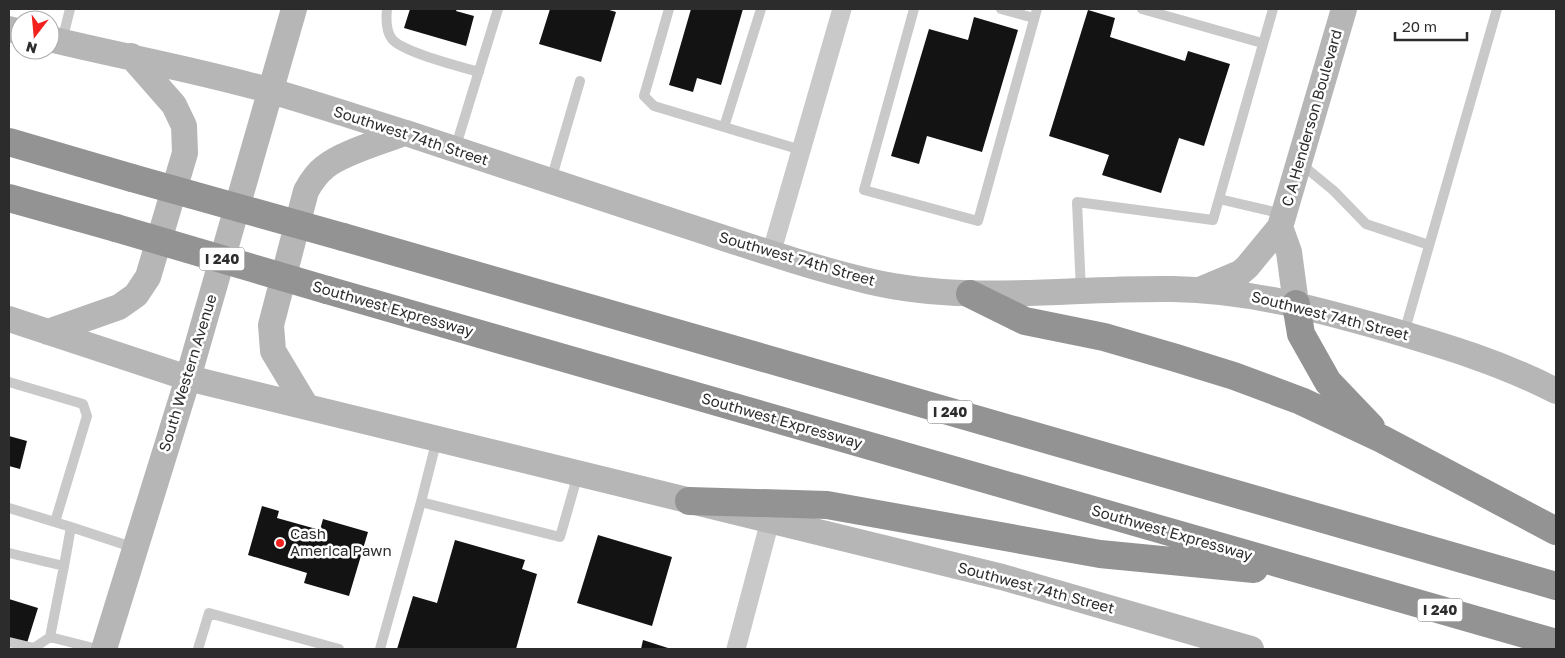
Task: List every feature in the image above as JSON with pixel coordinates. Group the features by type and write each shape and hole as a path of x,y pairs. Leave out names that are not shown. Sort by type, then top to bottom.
{"highway":[{"name":"I 240","path":"9,142 1556,586"},
{"name":"Southwest Expressway","path":"9,198 1556,643"},
{"path":"970,294 1025,321 1104,337 1234,376 1300,401 1382,439 1556,531"},
{"path":"1296,304 1301,334 1328,382 1382,439"},
{"path":"688,501 827,505 1100,554 1325,577"}],"main road":[{"name":"South Western Avenue","path":"104,649 188,378 294,9"},
{"name":"C A Henderson Boulevard","path":"1201,290 1240,273 1248,267 1282,220 1344,9"},
{"name":"Southwest 74th Street","path":"60,41 270,90 771,254 869,281 912,289 970,294 1129,288 1201,290 1261,297 1296,304 1474,355 1513,370 1556,390"},
{"path":"48,332 119,307 136,295 148,277 184,153 184,126 174,105 131,56"},
{"path":"306,406 273,351 271,325 306,191 318,174 337,159 404,133"},
{"name":"C A Henderson Boulevard","path":"1282,220 1296,304"},
{"name":"Southwest 74th Street","path":"11,322 48,332 188,378 1002,577 1251,649"}],"street":[{"path":"771,254 842,9"},
{"path":"736,649 770,520"}],"lane":[{"path":"60,31 70,9"},
{"path":"387,9 386,21 392,38 403,48 480,72"},
{"path":"454,150 480,72 498,9"},
{"path":"669,9 644,96 654,106 801,150"},
{"path":"724,127 761,9"},
{"path":"914,9 864,190 978,221 1036,14 1001,9"},
{"path":"1142,9 1262,43"},
{"path":"1081,291 1077,202 1213,220 1273,9"},
{"path":"1403,334 1497,9"},
{"path":"550,181 580,81"},
{"path":"1300,162 1334,191 1366,224 1429,245"},
{"path":"1219,200 1282,220"},
{"path":"9,382 83,404 87,416 55,522"},
{"path":"380,649 437,438"},
{"path":"421,502 560,537 578,474"},
{"path":"9,508 135,548"},
{"path":"9,642 34,648 50,637 71,527"},
{"path":"9,553 64,566"},
{"path":"198,649 209,613 340,649"},
{"path":"50,637 97,649"}],"building":[{"path":"410,9 457,9 456,11 474,16 466,46 404,28"},
{"path":"550,9 606,9 616,12 601,62 539,44"},
{"path":"691,9 743,9 721,85 697,78 693,92 669,85"},
{"path":"1088,10 1115,18 1110,37 1185,61 1188,51 1230,64 1204,146 1179,138 1161,193 1102,175 1109,155 1049,136"},
{"path":"974,17 1018,30 982,152 927,136 919,164 891,156 929,29 968,40"},
{"path":"9,436 27,441 20,469 9,466"},
{"path":"262,506 279,511 277,518 320,530 323,519 368,532 349,596 304,583 307,573 248,555"},
{"path":"598,535 672,557 652,626 577,603"},
{"path":"455,540 525,560 522,569 537,574 516,649 397,649 413,596 437,603"},
{"path":"9,599 38,608 27,643 9,638"},
{"path":"643,640 668,648 668,649 641,649"}],"place":[{"name":"Cash America Pawn","path":"280,543"}]}
